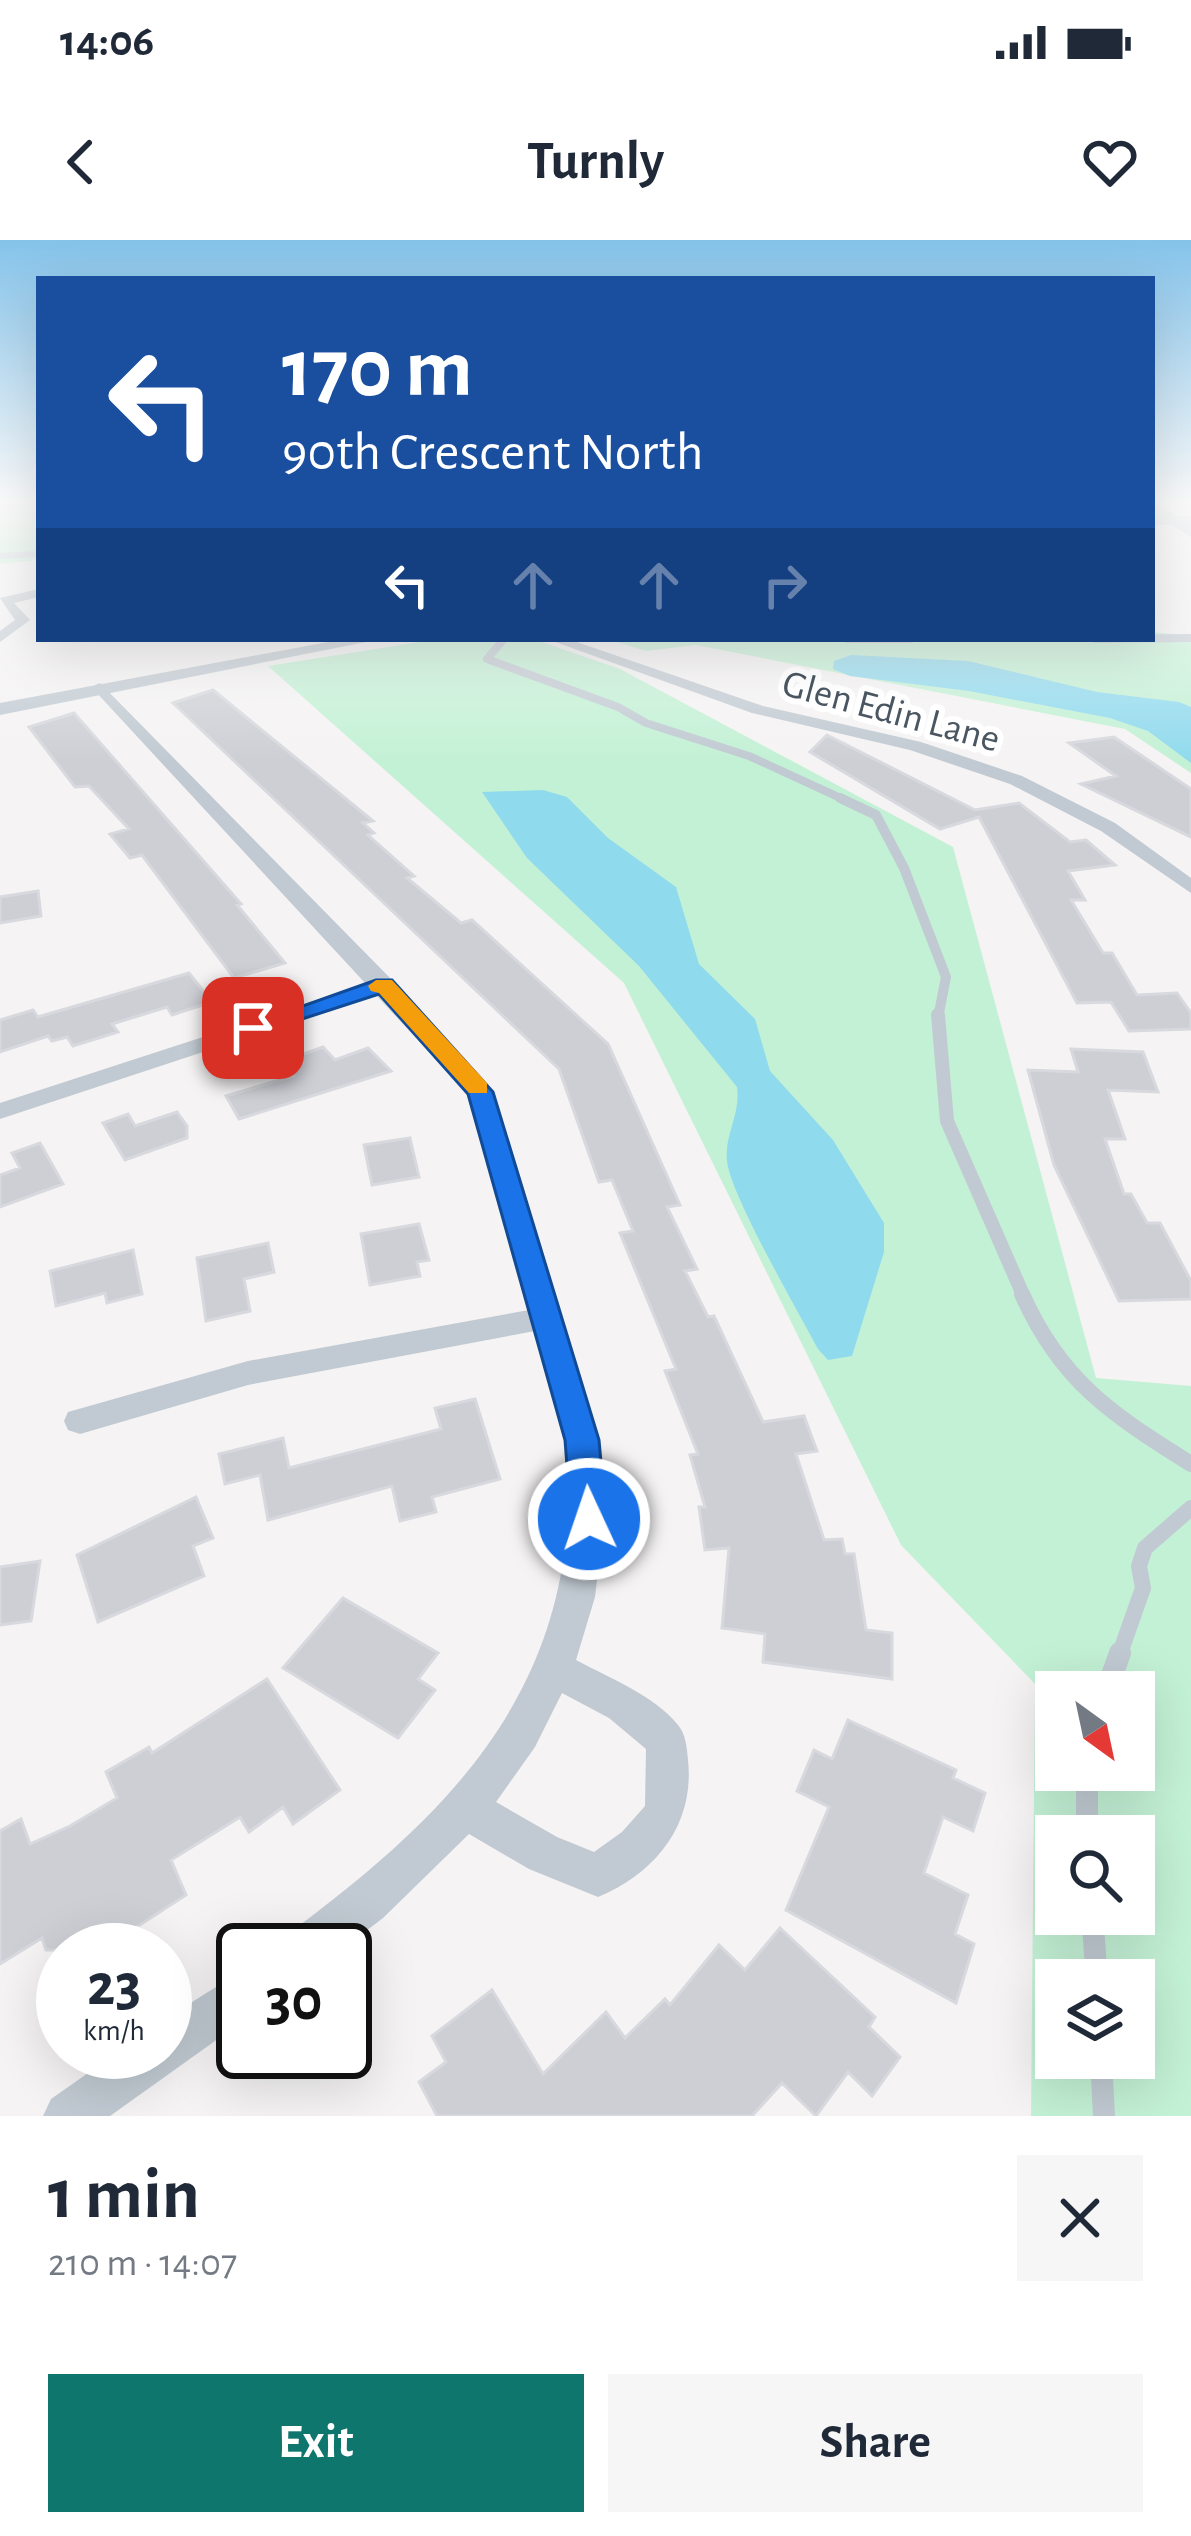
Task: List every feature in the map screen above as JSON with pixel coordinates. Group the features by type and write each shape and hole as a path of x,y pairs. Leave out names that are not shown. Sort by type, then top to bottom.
{"street":[{"path":"0,640 23,620 5,602 36,593"},
{"path":"0,640 36,634"},
{"path":"0,709 355,642"},
{"name":"Glen Edin Lane","path":"563,642 758,710 915,746 1016,780 1108,827 1191,887"},
{"path":"100,688 481,1092 582,1440 590,1491 578,1607 556,1670 520,1734 466,1808 416,1861 338,1923"},
{"path":"0,1111 384,985"},
{"path":"80,1421 286,1365 548,1318"},
{"path":"466,1808 544,1854 598,1875 649,1841 673,1791 664,1739 622,1706 556,1670"},
{"path":"68,2116 121,2079"}],"lane":[{"path":"1155,638 1191,638"},
{"path":"501,642 487,659 618,707 646,723 749,756 876,815 904,868 946,977 936,1026 947,1121 1035,1323 1065,1369 1104,1410 1191,1464"},
{"path":"1113,1671 1143,1588 1139,1566 1145,1548 1191,1508"},
{"path":"1103,2079 1104,2116"}],"green space":[{"path":"1155,632 1191,636 1191,773 1125,729 696,645 646,651 617,642 1155,642"},
{"path":"420,642 542,642 620,669 953,847 1096,1378 1191,1386 1191,2116 1031,2116 1035,1684 901,1545 624,983 268,666"}],"water":[{"path":"851,655 968,661 1097,692 1179,702 1191,707 1191,763 1148,731 1110,718 969,691 850,676 833,669 834,661"},
{"path":"543,790 567,797 608,838 676,887 699,964 755,1019 770,1071 833,1140 884,1223 884,1252 852,1356 828,1360 818,1349 740,1199 727,1161 737,1087 639,966 527,858 482,792"}],"building":[{"path":"213,690 373,821 363,823 374,833 368,835 414,876 407,878 461,923 472,920 608,1044 680,1205 667,1207 697,1269 685,1271 708,1317 714,1316 763,1422 804,1416 817,1451 796,1454 824,1540 842,1539 845,1554 854,1554 866,1630 892,1633 892,1679 763,1662 765,1634 722,1628 729,1548 705,1550 699,1507 705,1507 690,1455 698,1454 665,1371 676,1369 620,1233 633,1231 612,1180 599,1182 559,1069 173,703"},
{"path":"74,713 241,904 237,905 285,963 234,978 142,855 130,858 110,834 129,829 89,786 75,787 29,727"},
{"path":"827,735 975,810 1019,803 1070,842 1086,840 1115,865 1068,871 1085,900 1071,900 1103,953 1112,953 1137,995 1177,993 1191,1013 1191,1029 1129,1031 1111,1002 1077,1003 979,817 940,829 810,752"},
{"path":"1114,737 1191,789 1191,837 1081,784 1116,776 1069,743"},
{"path":"38,891 41,916 0,923 0,897"},
{"path":"189,973 212,1002 172,1015 167,1007 112,1024 118,1032 73,1046 67,1037 52,1041 48,1036 0,1052 0,1020 33,1010 38,1017"},
{"path":"323,1047 335,1060 368,1048 391,1071 239,1119 226,1096 293,1076 281,1062"},
{"path":"1071,1049 1143,1052 1158,1092 1108,1090 1125,1139 1105,1139 1124,1194 1131,1194 1147,1223 1160,1223 1191,1281 1191,1299 1119,1301 1054,1165 1028,1070 1078,1072"},
{"path":"177,1112 187,1126 187,1138 125,1160 103,1123 128,1114 135,1126"},
{"path":"410,1138 419,1177 372,1185 364,1145"},
{"path":"40,1143 63,1184 0,1207 0,1175 20,1168 12,1153"},
{"path":"419,1224 429,1260 417,1262 420,1276 370,1285 361,1234"},
{"path":"268,1243 274,1272 244,1279 250,1311 206,1321 197,1258"},
{"path":"133,1250 142,1294 107,1303 105,1293 56,1306 50,1271"},
{"path":"475,1399 500,1479 432,1497 436,1512 400,1521 392,1486 268,1520 260,1475 225,1484 219,1454 283,1438 289,1468 441,1429 435,1408"},
{"path":"196,1497 213,1538 193,1546 204,1576 98,1622 77,1555"},
{"path":"40,1561 31,1621 0,1625 0,1567"},
{"path":"343,1598 438,1653 418,1679 435,1690 398,1738 283,1668"},
{"path":"267,1679 340,1790 293,1824 283,1807 249,1832 240,1817 171,1860 186,1895 143,1923 36,1923 36,1942 0,1964 0,1831 21,1819 30,1844 70,1826 117,1798 106,1772 149,1747 152,1753"},
{"path":"848,1720 956,1770 953,1778 985,1793 973,1831 943,1817 924,1873 968,1895 955,1934 974,1944 956,2003 786,1910 829,1807 797,1791 814,1750 832,1759"},
{"path":"780,1928 875,2017 869,2027 900,2057 872,2096 848,2072 816,2116 782,2083 752,2116 437,2116 419,2082 446,2062 432,2036 492,1990 543,2074 606,2012 625,2038 665,1999 670,2005 719,1945 745,1970"}],"slow traffic":[{"path":"379,986 384,985 478,1088"}],"route":[{"path":"253,1028 384,985 466,1070 490,1118 582,1440 589,1519"}]}
